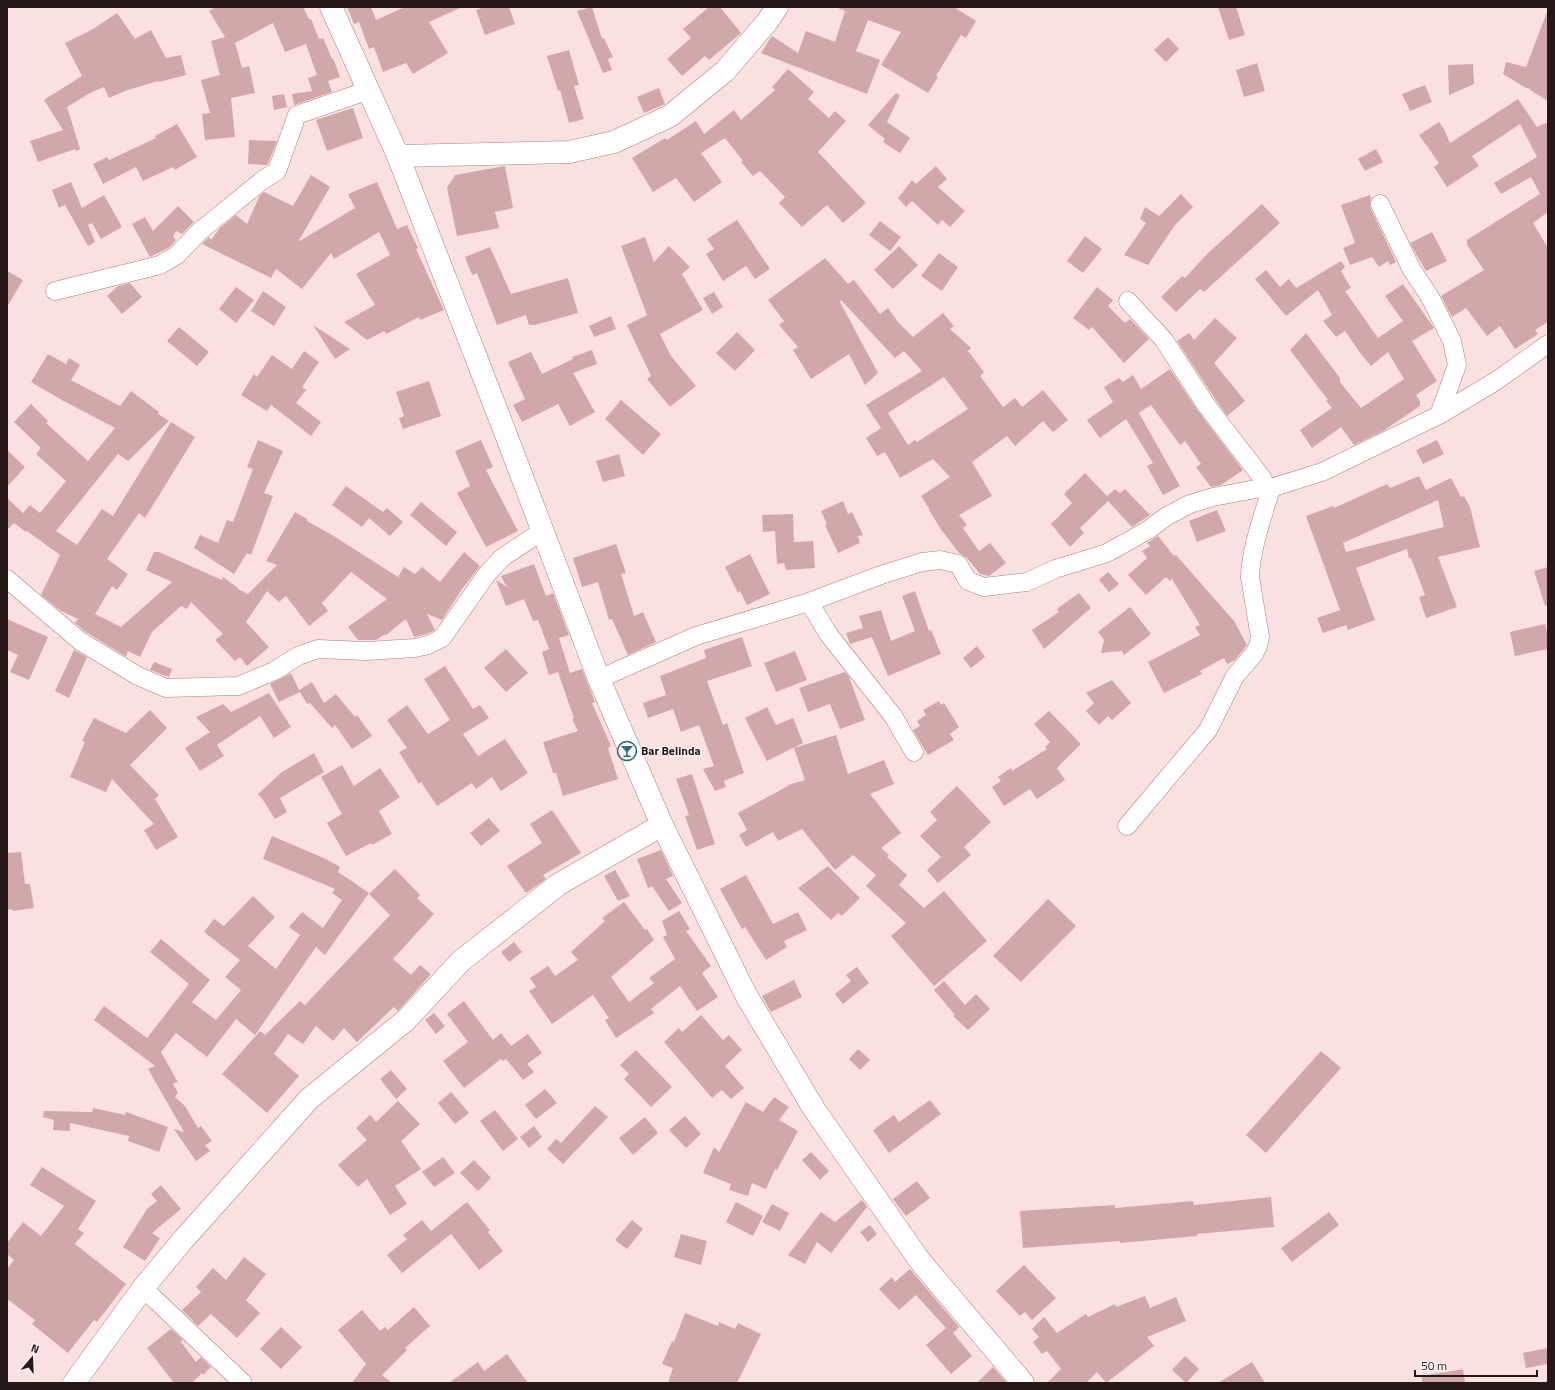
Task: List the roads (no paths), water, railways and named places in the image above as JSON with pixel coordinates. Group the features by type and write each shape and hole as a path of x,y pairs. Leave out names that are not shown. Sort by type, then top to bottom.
{"main road":[{"path":"332,7 398,156 599,679 662,825 746,995 814,1109 920,1261 1023,1383"},
{"path":"398,156 568,152 614,142 670,116 725,71 768,22 777,7"},
{"path":"74,1383 143,1288 183,1240 309,1099 406,1020 461,961 558,884 662,825"}],"street":[{"path":"55,291 160,265 177,255 200,231 264,179 277,171 297,115 369,90"},
{"path":"1380,204 1412,270 1430,297 1452,341 1457,365 1438,415"},
{"path":"1126,826 1208,730 1235,676 1254,654 1258,646 1260,637 1250,577 1250,568 1266,488 1263,479 1206,405 1164,340 1128,301"},
{"path":"599,679 696,636 809,602 881,575 922,562 940,560 958,564 968,580 984,587 1027,582 1055,569 1107,553 1148,530 1167,516 1190,504 1266,488 1322,472 1438,415 1496,381 1548,344"},
{"path":"7,579 80,641 138,676 166,688 238,686 274,671 298,656 318,649 366,651 415,648 428,645 442,638 487,574 503,557 542,531"},
{"path":"809,602 829,635 893,716 914,752"},
{"path":"143,1288 243,1383"}],"place":[{"name":"Bar Belinda","path":"627,751"}]}
